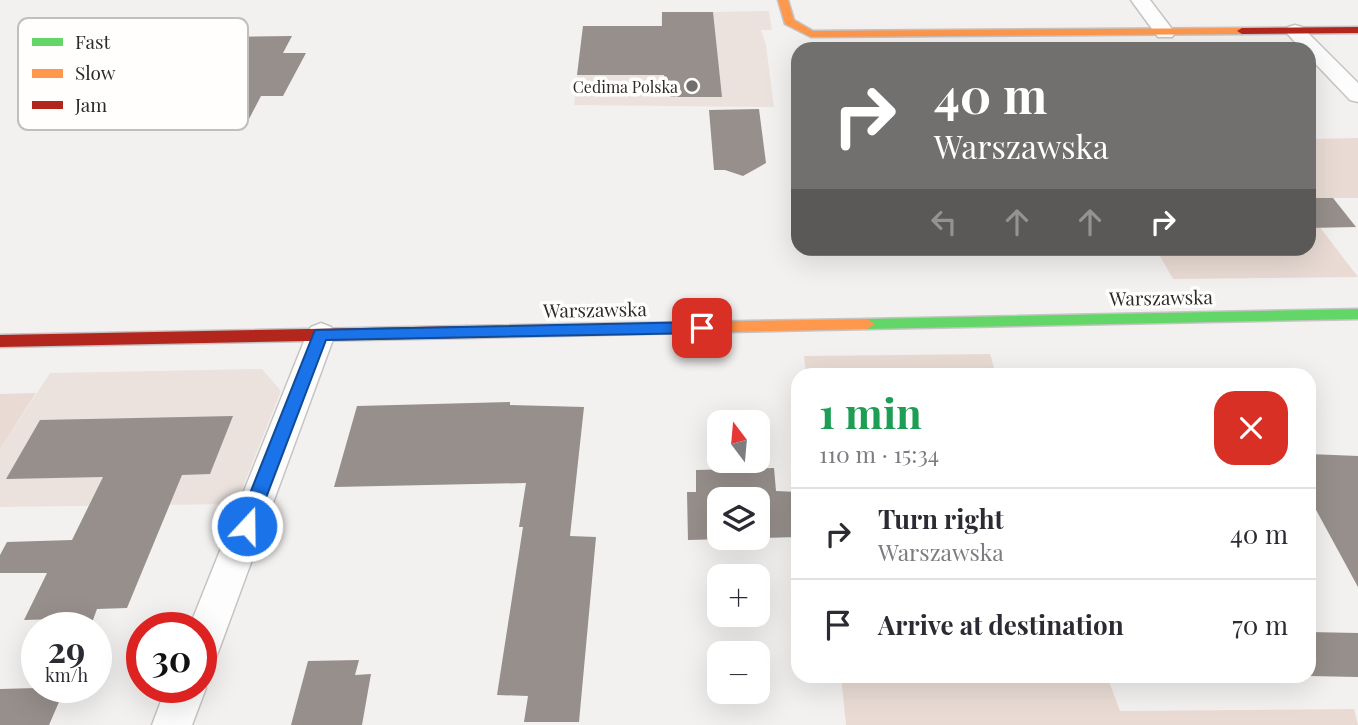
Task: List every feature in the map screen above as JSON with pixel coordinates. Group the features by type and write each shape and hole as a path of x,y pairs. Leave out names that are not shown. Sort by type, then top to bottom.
{"main road":[{"path":"783,0 789,22 811,34 1358,30"},
{"name":"Warszawska","path":"0,341 1358,314"}],"street":[{"path":"1140,0 1165,33"},
{"path":"1295,31 1306,42"},
{"path":"1316,52 1358,95"},
{"path":"214,612 321,334"},
{"path":"172,725 180,703"}],"shaded area":[{"path":"769,11 772,30 761,30 766,45 774,107 574,105 583,26 661,26 662,13"},
{"path":"1358,138 1358,198 1316,198 1316,139"},
{"path":"1316,222 1358,277 1173,279 1160,256 1316,256"},
{"path":"990,354 994,368 805,368 804,356"},
{"path":"262,369 281,391 236,504 0,507 0,449 50,373"},
{"path":"36,393 0,449 0,394"},
{"path":"842,683 1110,683 1120,711 1354,709 1358,725 846,725"}],"building":[{"path":"662,12 713,12 722,97 670,97 670,94 664,94 664,75 577,75 583,26 662,26"},
{"path":"292,36 283,53 306,53 283,96 261,96 249,119 248,119 248,37"},
{"path":"759,109 766,163 743,176 725,170 714,170 709,110"},
{"path":"1316,198 1333,198 1356,227 1316,228"},
{"path":"510,402 510,405 584,407 570,536 596,537 579,722 524,722 528,696 497,695 523,527 519,527 526,483 334,487 357,406"},
{"path":"233,416 210,474 182,475 127,608 97,609 96,612 28,612 47,573 0,573 0,555 7,542 72,540 103,477 6,479 40,420"},
{"path":"1316,454 1358,456 1358,587 1316,510"},
{"path":"770,468 774,468 776,491 791,492 791,537 770,538 770,487 707,487 707,539 688,540 687,492 696,492 696,470 707,470 707,473 770,473"},
{"path":"1316,632 1358,633 1358,677 1316,676"},
{"path":"359,660 355,675 371,674 362,725 291,725 308,661"},
{"path":"0,689 21,689 21,703 59,703 49,725 0,725"}],"traffic: fast":[{"path":"867,324 1358,314"}],"traffic: slow":[{"path":"783,0 789,22 811,34 1242,31"},
{"path":"466,332 867,324"}],"traffic: jam":[{"path":"1242,31 1358,30"},
{"path":"0,341 466,332"}],"place":[{"name":"Cedima Polska","path":"692,86"}],"route":[{"path":"247,526 310,356 321,334 702,328"}]}
